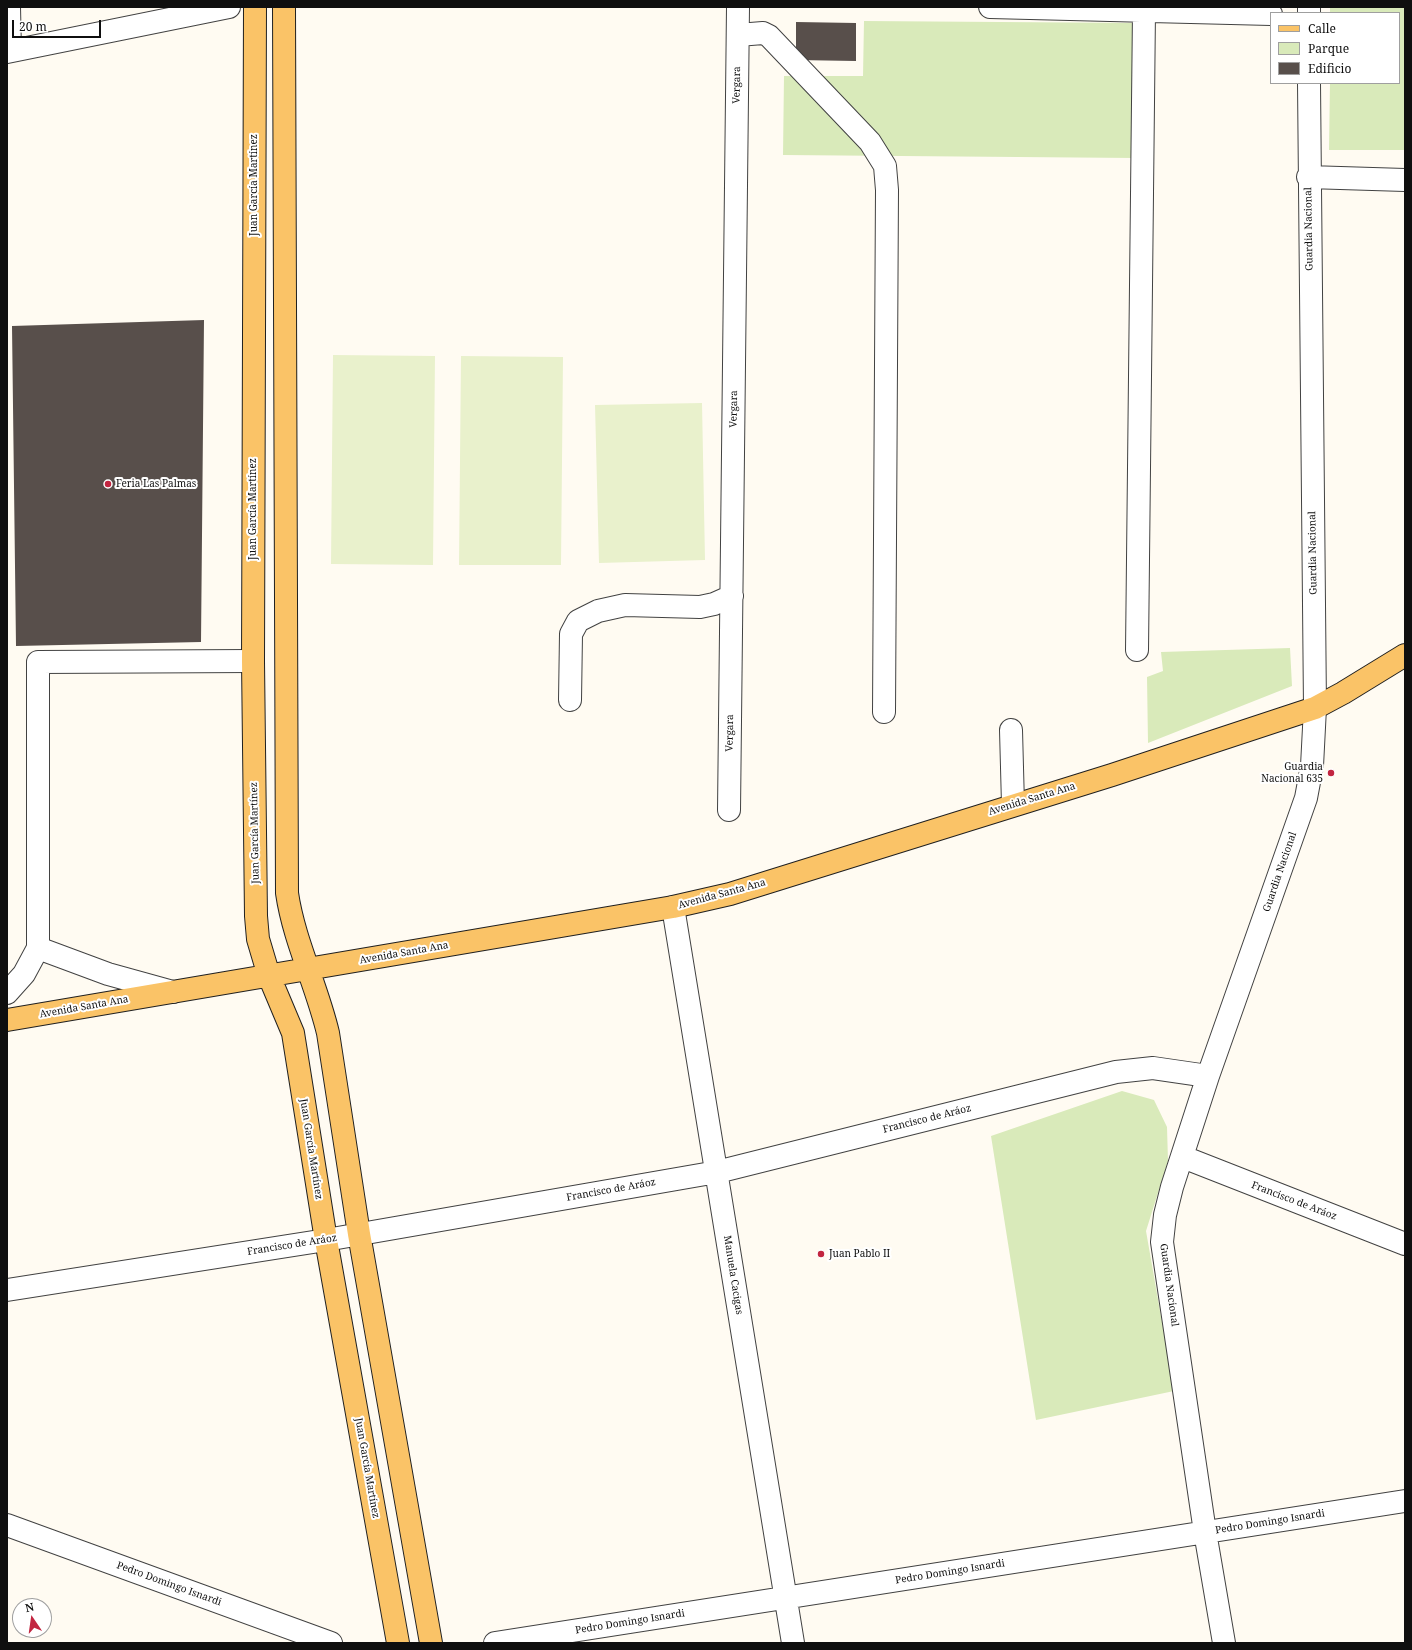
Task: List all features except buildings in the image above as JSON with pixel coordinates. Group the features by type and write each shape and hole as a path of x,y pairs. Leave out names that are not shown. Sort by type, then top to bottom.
{"main road":[{"name":"Juan García Martínez","path":"255,7 253,661 256,916 258,939 269,976 293,1033 326,1240 398,1643"},
{"path":"284,7 287,893 290,915 322,1007 328,1033 359,1234 431,1643"},
{"name":"Avenida Santa Ana","path":"7,1020 673,907 730,894 1134,768 1315,708 1343,693 1405,655"}],"street":[{"path":"9,7 8,51 228,7"},
{"name":"Vergara","path":"729,810 738,7"},
{"path":"990,7 1270,14"},
{"path":"1137,650 1144,11"},
{"path":"738,35 763,33 769,36 870,142 885,166 887,190 884,712"},
{"name":"Guardia Nacional","path":"1224,1643 1162,1242 1165,1215 1172,1188 1208,1076 1306,798 1312,766 1315,708 1308,84"},
{"path":"1308,177 1405,180"},
{"path":"570,700 571,634 578,621 598,611 626,604 700,607 714,604 732,596"},
{"path":"7,993 24,974 38,948 38,662 253,661"},
{"path":"1010,730 1012,805"},
{"name":"Manuela Cacigas","path":"673,907 793,1643"},
{"path":"38,948 108,974 173,992"},
{"name":"Francisco de Aráoz","path":"7,1290 326,1240 717,1172 1116,1072 1153,1068 1208,1076"},
{"name":"Francisco de Aráoz","path":"1183,1157 1405,1244"},
{"name":"Pedro Domingo Isnardi","path":"494,1643 1405,1501"},
{"name":"Pedro Domingo Isnardi","path":"7,1525 331,1643"}],"green space":[{"path":"1330,7 1405,7 1405,150 1329,150 1330,84 1400,84 1400,12 1330,12"},
{"path":"864,21 1137,23 1135,158 783,155 784,76 863,76"},
{"path":"333,355 435,356 433,565 331,564"},
{"path":"461,356 563,357 561,565 459,565"},
{"path":"702,403 705,560 599,563 595,405"},
{"path":"1290,648 1292,686 1148,743 1147,677 1163,671 1161,652"},
{"path":"1122,1091 1154,1100 1167,1127 1168,1161 1146,1231 1174,1391 1036,1420 991,1136"}],"place":[{"name":"Feria Las Palmas","path":"108,484"},
{"name":"Guardia Nacional 635","path":"1331,773"},
{"name":"Juan Pablo II","path":"821,1254"}]}
